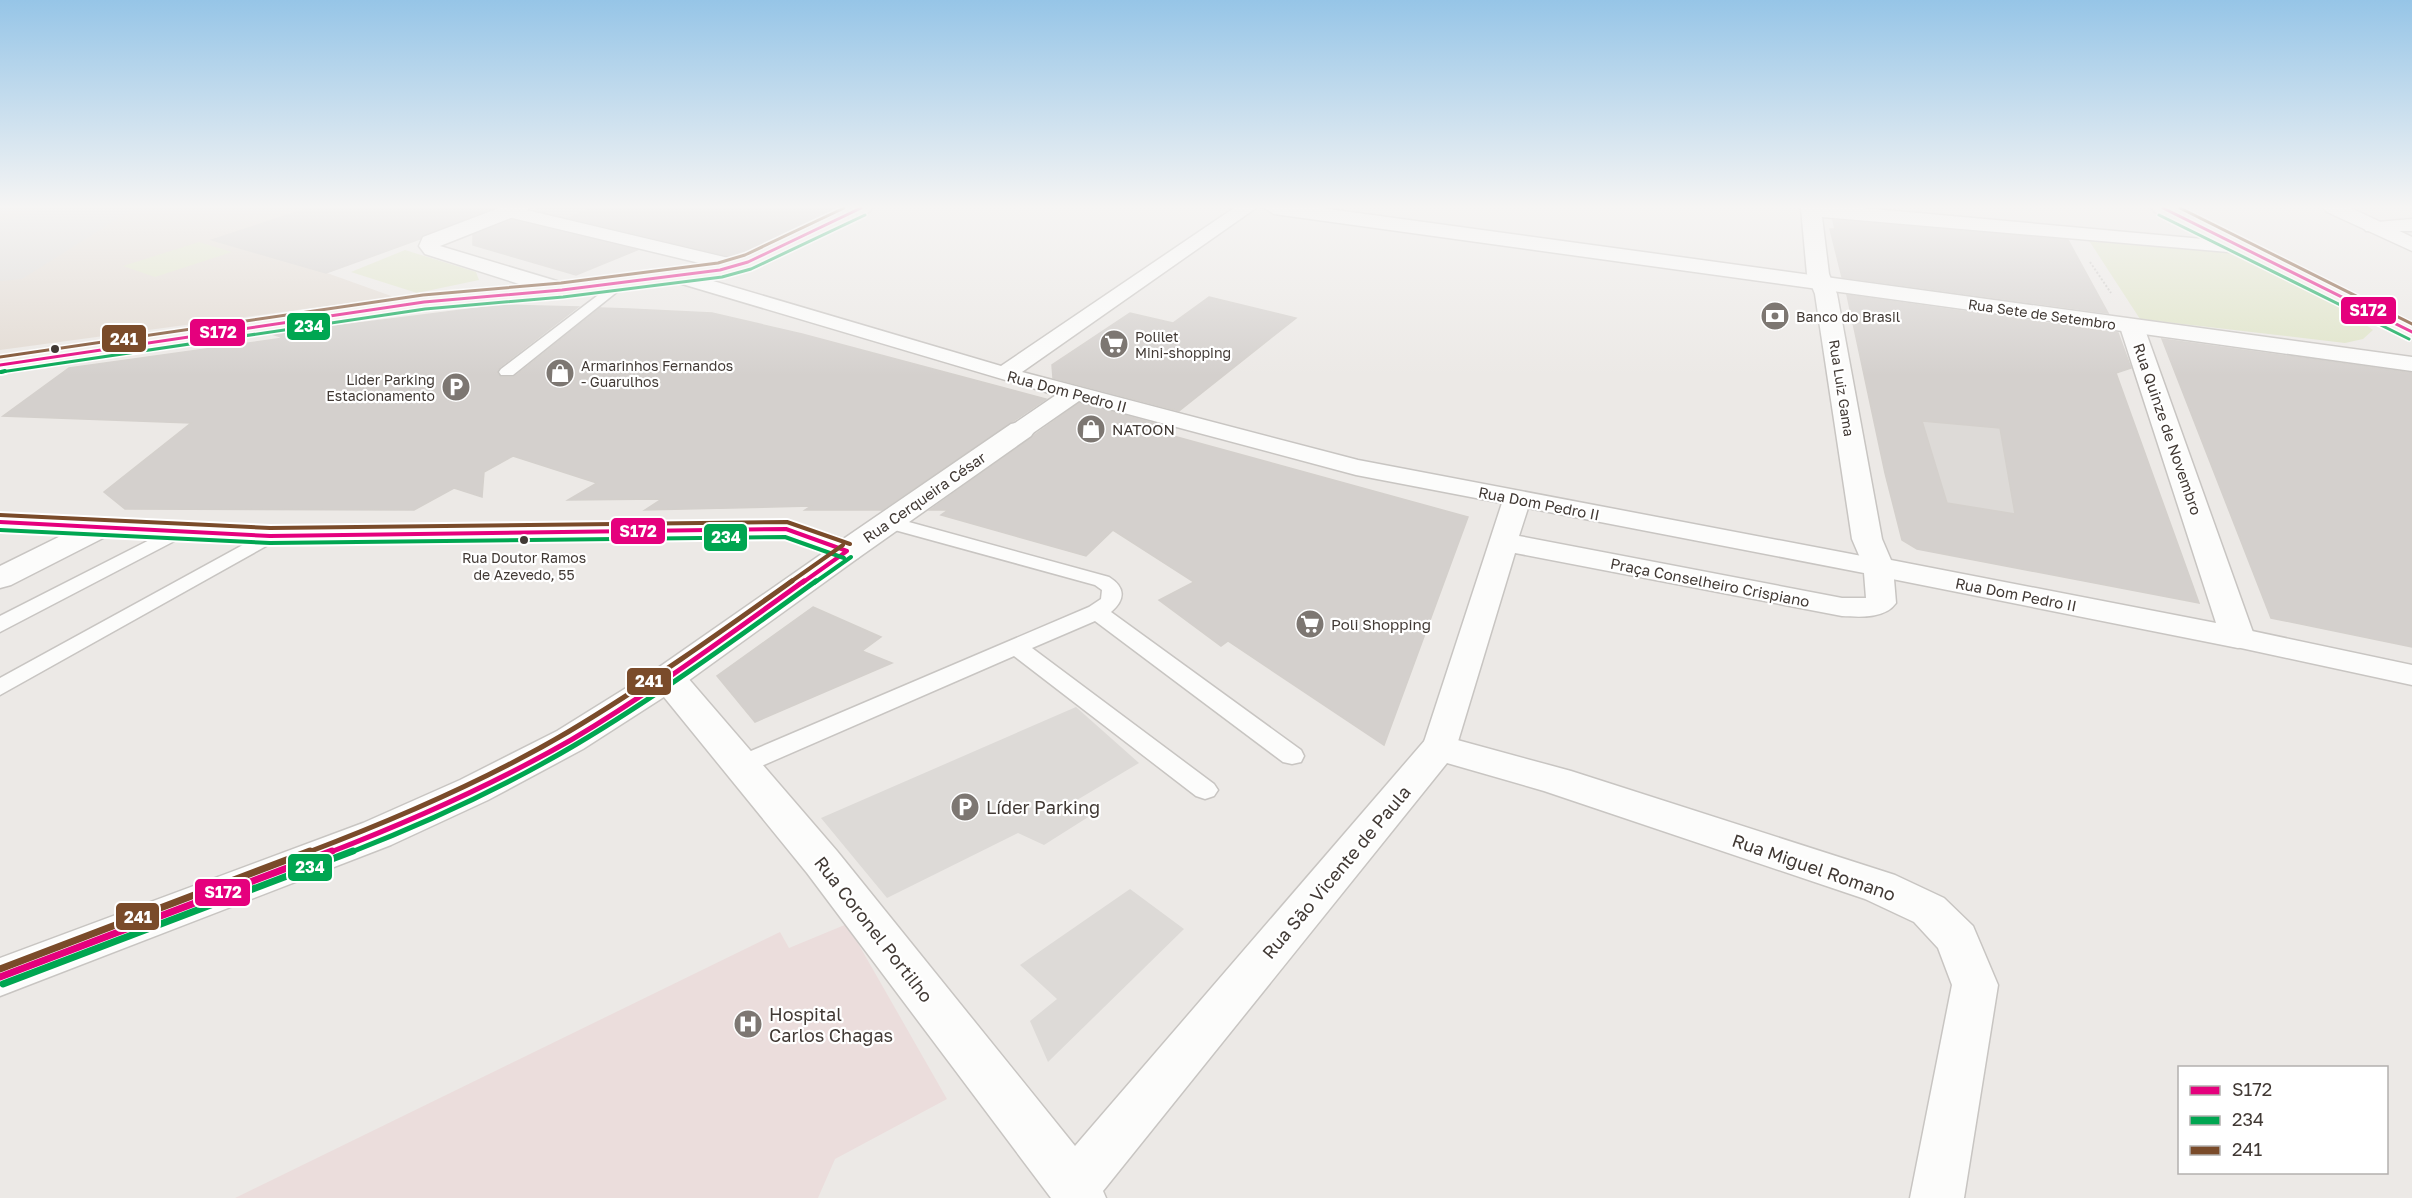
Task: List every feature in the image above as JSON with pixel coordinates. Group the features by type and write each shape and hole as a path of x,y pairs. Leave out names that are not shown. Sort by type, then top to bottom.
{"main road":[{"path":"0,365 424,302 679,277 741,264"},
{"path":"2276,264 2412,332"}],"street":[{"path":"477,264 562,290"},
{"path":"728,264 736,266"},
{"path":"1004,374 1165,264"},
{"name":"Rua Sete de Setembro","path":"1682,264 2412,364"},
{"name":"Rua Luiz Gama","path":"1817,264 1818,274 1827,294 1867,539 1878,567"},
{"name":"Rua Dom Pedro II","path":"679,277 1004,374 1356,467 1878,567 2412,675"},
{"name":"Rua Quinze de Novembro","path":"2132,327 2238,638"},
{"name":"Rua Sete de Setembro","path":"2346,355 2394,352 2405,348 2412,340"},
{"name":"Rua Cerqueira César","path":"0,977 377,834 474,790 570,740 668,678 887,522 1075,393"},
{"name":"Rua São Vicente de Paula","path":"1076,1192 1439,748 1517,499"},
{"path":"0,522 175,533 270,536 786,529 848,551"},
{"path":"0,578 99,528"},
{"name":"Praça Conselheiro Crispiano","path":"1504,542 1842,607 1866,608 1881,603 1878,567"},
{"name":"Rua Coronel Portilho","path":"668,678 822,862 1076,1192"},
{"name":"Rua Miguel Romano","path":"1439,748 1557,781 1880,887 1929,910 1957,939 1975,985 1938,1198"}],"lane":[{"path":"507,372 618,284"},
{"path":"741,765 1097,612 1111,603 1112,588 1102,581 887,522"},
{"path":"0,625 175,533"},
{"path":"0,688 270,536"},
{"path":"1097,612 1292,756"},
{"path":"1016,647 1204,790"}],"path":[{"name":"Rua Quinze de Novembro","path":"2092,264 2132,327"}],"shaded area":[{"path":"0,264 352,264 327,273 394,297 0,350"},
{"path":"0,264 46,264 22,279 0,281"},
{"path":"1917,420 2065,434 2010,484 2015,514 1914,498 1904,485 1887,482 1883,464 1937,472"},
{"name":"Líder Parking","path":"1076,707 1139,763 1077,800 1093,814 1044,845 1018,833 887,898 821,818"},
{"path":"1130,889 1184,929 1048,1062 1030,1021 1057,999 1020,965"},
{"name":"Hospital Carlos Chagas","path":"847,924 947,1099 835,1159 818,1198 235,1198 780,932 789,948"}],"green space":[{"path":"130,264 195,264 155,277 123,266"},
{"path":"371,264 450,264 476,272 479,280 417,293 351,272"},
{"path":"2104,264 2259,264 2347,311 2373,330 2363,339 2345,343 2140,319"}],"building":[{"path":"295,264 351,264 326,273"},
{"path":"538,264 603,264 576,275"},
{"path":"1839,264 2081,264 2108,313 1842,277"},
{"path":"1847,295 2118,333 2131,368 2116,373 2199,603 1917,549 1902,540 1885,473","holes":["1922,421 2000,428 2015,514 1947,503"]},
{"path":"1209,297 1296,318 1179,411 1053,378 1052,365 1130,313 1173,323"},
{"path":"502,305 578,307 500,367 497,373 501,377 514,377 600,308 629,309 712,313 802,334 1046,399 882,510 805,510 811,506 645,510 662,499 568,500 597,483 513,456 484,472 482,497 454,488 414,510 125,509 104,492 191,423 3,416 69,368 284,338 272,334"},
{"path":"2162,339 2412,373 2412,647 2271,618"},
{"path":"1079,403 1161,425 1154,431 1468,517 1384,745 1228,641 1221,646 1159,600 1194,582 1113,530 1086,556 941,515 948,510 930,510"},
{"path":"813,607 881,637 862,651 892,663 755,722 717,676"}],"transit line":[{"name":"241","path":"0,357 423,295 561,283 711,264"},
{"name":"S172","path":"0,365 424,302 562,290 720,270 741,264"},
{"name":"234","path":"1,372 425,309 563,297 722,277 762,264"},
{"name":"234","path":"2258,264 2409,339"},
{"name":"S172","path":"2275,264 2412,332"},
{"name":"241","path":"2292,264 2412,324"},
{"name":"241","path":"0,515 270,528 787,522 850,544"},
{"name":"S172","path":"0,522 270,536 786,529 847,551"},
{"name":"234","path":"0,530 270,543 785,537 844,558"},
{"name":"241","path":"0,969 374,827 471,783 566,733 664,672 843,545"},
{"name":"S172","path":"0,977 377,834 474,790 570,740 668,678 847,551"},
{"name":"234","path":"3,984 380,841 477,797 574,746 672,684 851,557"}],"place":[{"name":"Banco do Brasil","path":"1775,316"},
{"name":"Polilet Mini-shopping","path":"1114,344"},
{"name":"Armarinhos Fernandos - Guarulhos","path":"560,373"},
{"name":"Lider Parking Estacionamento","path":"456,387"},
{"name":"NATOON","path":"1091,429"},
{"name":"Rua Doutor Ramos de Azevedo, 55","path":"524,540"},
{"name":"Poli Shopping","path":"1310,624"},
{"name":"Líder Parking","path":"965,807"},
{"name":"Hospital Carlos Chagas","path":"748,1024"}]}
